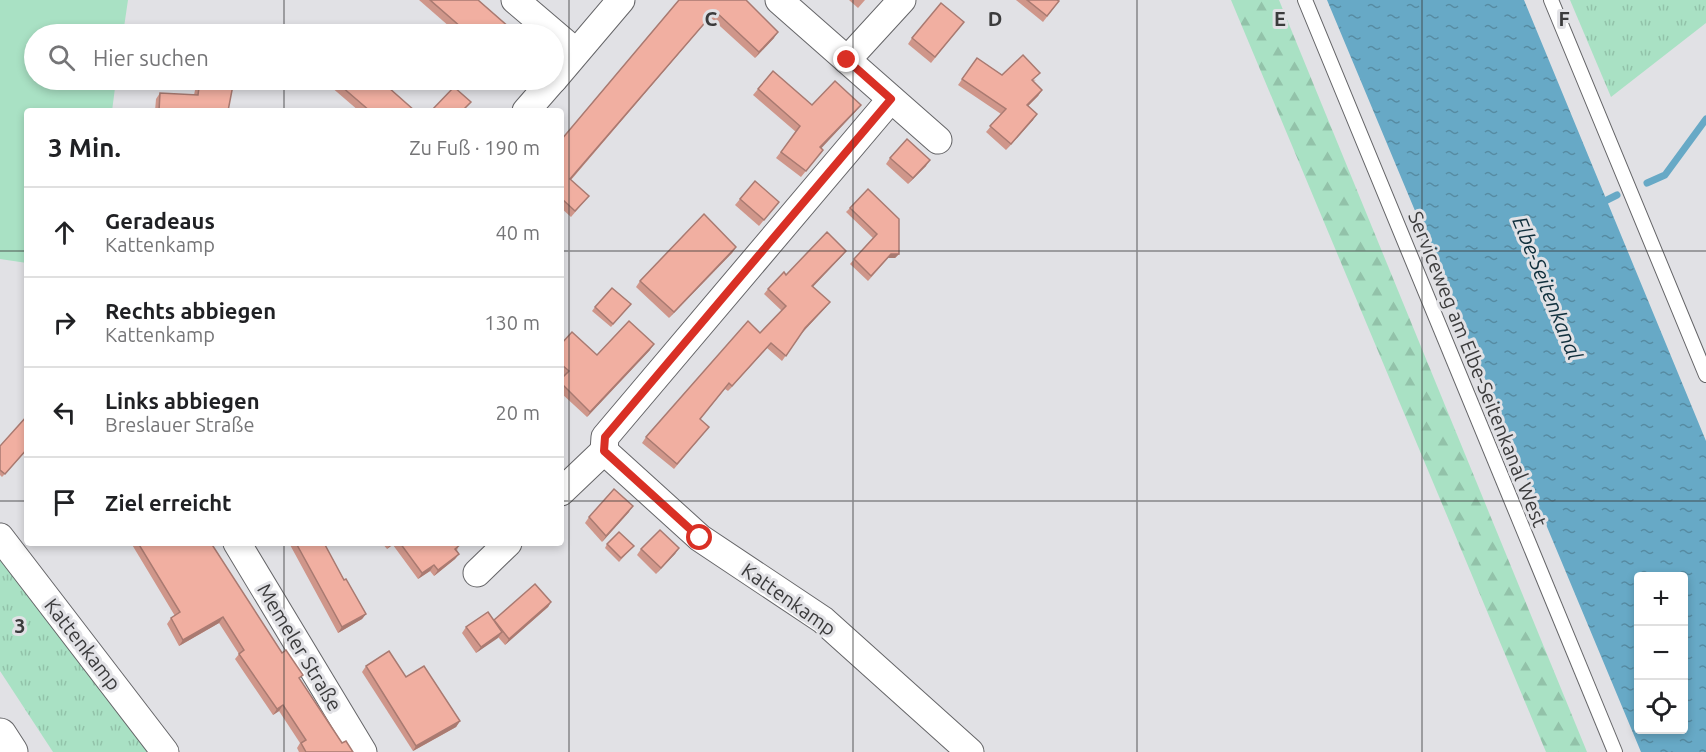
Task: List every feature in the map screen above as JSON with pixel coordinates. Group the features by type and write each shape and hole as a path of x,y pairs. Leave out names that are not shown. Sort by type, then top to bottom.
{"highway":[{"path":"0,735 11,752"}],"street":[{"path":"515,0 543,24"},
{"path":"564,66 621,0"},
{"path":"779,0 938,140"},
{"path":"847,60 902,0"},
{"path":"564,42 576,52"},
{"path":"529,108 544,90"},
{"path":"564,489 604,451 605,437 891,99"},
{"name":"Kattenkamp","path":"604,451 700,538 823,620 970,752"},
{"name":"Kattenkamp","path":"0,537 165,752"},
{"name":"Memeler Straße","path":"239,546 363,752"},
{"path":"477,573 505,546"}],"lane":[{"name":"Serviceweg am Elbe-Seitenkanal West","path":"1305,0 1615,752"},
{"path":"1551,0 1706,375"}],"green space":[{"path":"0,0 128,0 124,24 24,24 24,90 115,90 112,108 24,108 24,263 0,259"},
{"path":"1231,0 1279,0 1587,752 1546,752"},
{"path":"1570,0 1706,0 1706,23 1611,97"},
{"path":"0,555 153,752 53,752 0,671"}],"water":[{"name":"Elbe-Seitenkanal","path":"1327,0 1524,0 1706,441 1706,752 1641,752"}],"building":[{"path":"430,0 478,0 506,24 458,24"},
{"path":"679,0 746,0 778,32 759,52 715,11 570,179 589,196 575,211 564,201 564,136"},
{"path":"1027,0 1057,0 1059,1 1047,16"},
{"path":"941,3 964,22 935,57 912,38"},
{"path":"1023,55 1040,73 1032,80 1042,90 1027,105 1037,114 1011,144 990,126 1006,109 962,79 977,58 1002,75"},
{"path":"773,71 812,105 835,81 861,105 820,147 823,150 806,171 781,152 800,126 758,89"},
{"path":"199,90 232,90 229,108 159,108 160,93 198,95"},
{"path":"346,90 391,90 412,108 367,108"},
{"path":"451,90 457,90 471,102 465,108 434,108"},
{"path":"907,139 930,160 913,178 890,158"},
{"path":"755,181 779,202 764,220 740,199"},
{"path":"868,189 899,219 899,254 891,254 871,276 854,259 877,234 850,208"},
{"path":"704,214 736,247 674,312 640,281"},
{"path":"827,232 846,251 812,286 830,302 805,328 786,356 771,343 732,386 729,383 700,419 709,427 677,464 646,437 748,321 760,333 786,306 768,289 784,272 786,275"},
{"path":"612,288 631,304 613,324 595,307"},
{"path":"629,321 654,344 590,412 564,386 564,376 569,371 564,367 564,341 572,332 597,355"},
{"path":"24,419 24,452 5,474 0,470 0,446"},
{"path":"614,489 633,506 606,536 589,517"},
{"path":"660,530 679,548 661,568 641,549"},
{"path":"619,532 634,546 621,558 607,544"},
{"path":"140,546 213,546 282,653 286,650 303,675 299,678 342,743 346,741 353,752 306,752 301,743 306,740 283,705 277,709 239,654 244,650 223,617 183,640 171,618 180,612"},
{"path":"298,546 326,546 366,614 342,627"},
{"path":"402,546 459,546 455,549 459,554 438,570 434,565 422,573"},
{"path":"535,584 551,602 509,639 494,620"},
{"path":"488,612 502,632 481,647 466,627"},
{"path":"389,651 406,677 424,666 460,721 416,746 366,666"}],"waterway":[{"path":"1647,183 1665,175 1706,119"},
{"path":"1607,200 1617,195"}],"route":[{"path":"700,538 604,451 605,437 891,99 847,60"}]}
